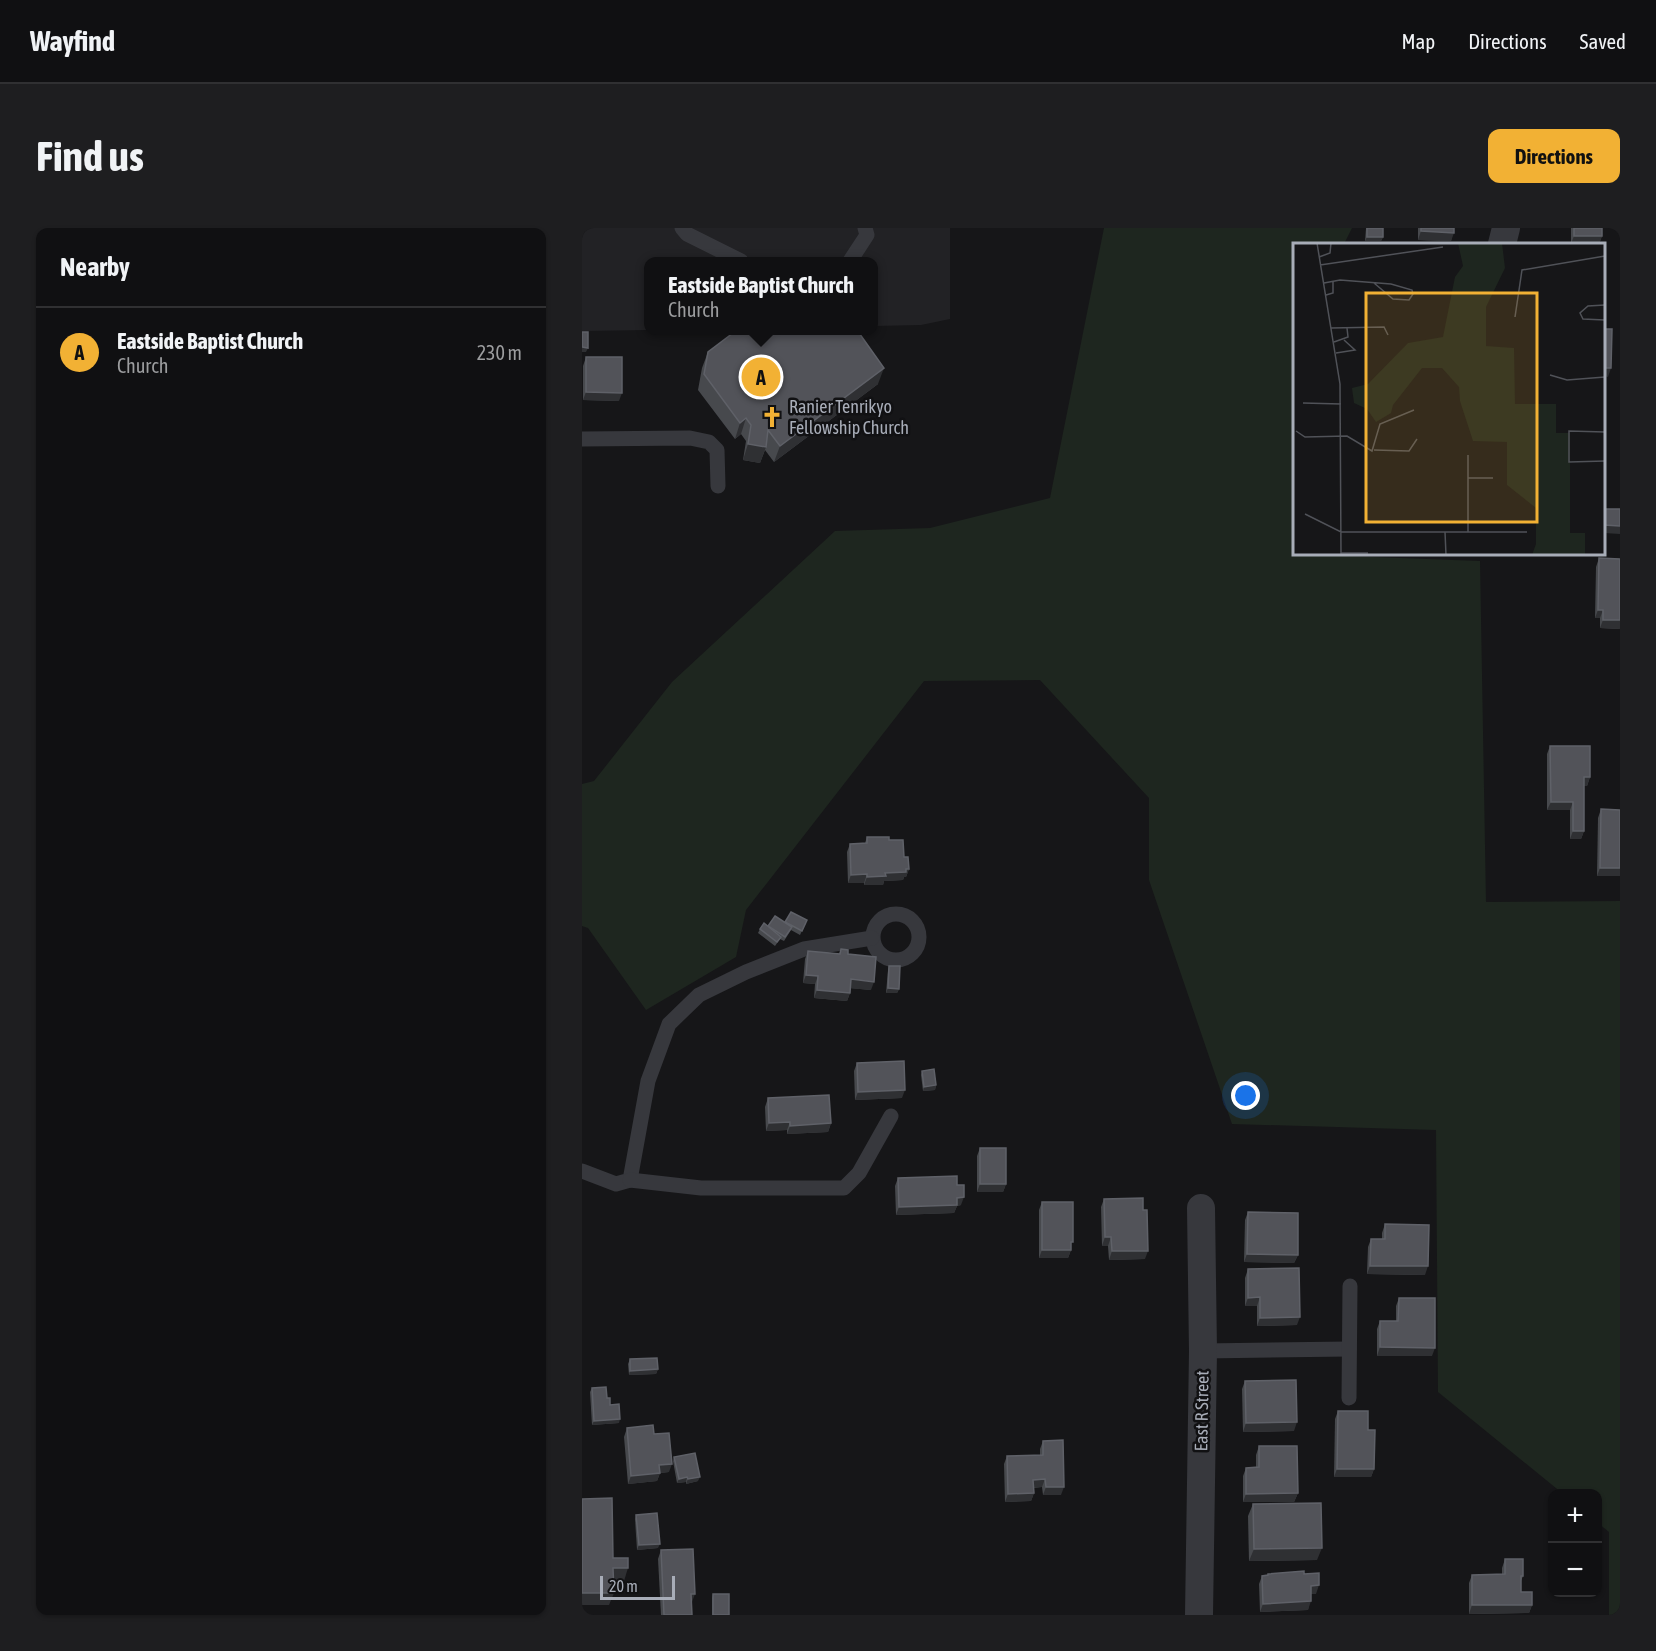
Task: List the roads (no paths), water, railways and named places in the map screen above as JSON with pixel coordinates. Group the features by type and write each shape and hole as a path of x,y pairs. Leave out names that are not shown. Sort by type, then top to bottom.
{"street":[{"path":"1502,243 1506,228"},
{"name":"East R Street","path":"1199,1615 1203,1351 1201,1208"}],"lane":[{"path":"682,228 687,234 733,257"},
{"path":"853,257 867,235 865,228"},
{"path":"582,439 690,438 709,442 717,450 718,486"},
{"path":"630,1180 648,1081 669,1024 699,995 746,972 804,949 872,938"},
{"path":"582,1170 616,1184 630,1180 701,1188 844,1188 859,1173 891,1116"},
{"path":"1349,1398 1350,1286"},
{"path":"1203,1351 1349,1349"}],"place":[{"name":"Eastside Baptist Church","path":"761,377"},
{"name":"Ranier Tenrikyo Fellowship Church","path":"772,417"}]}
